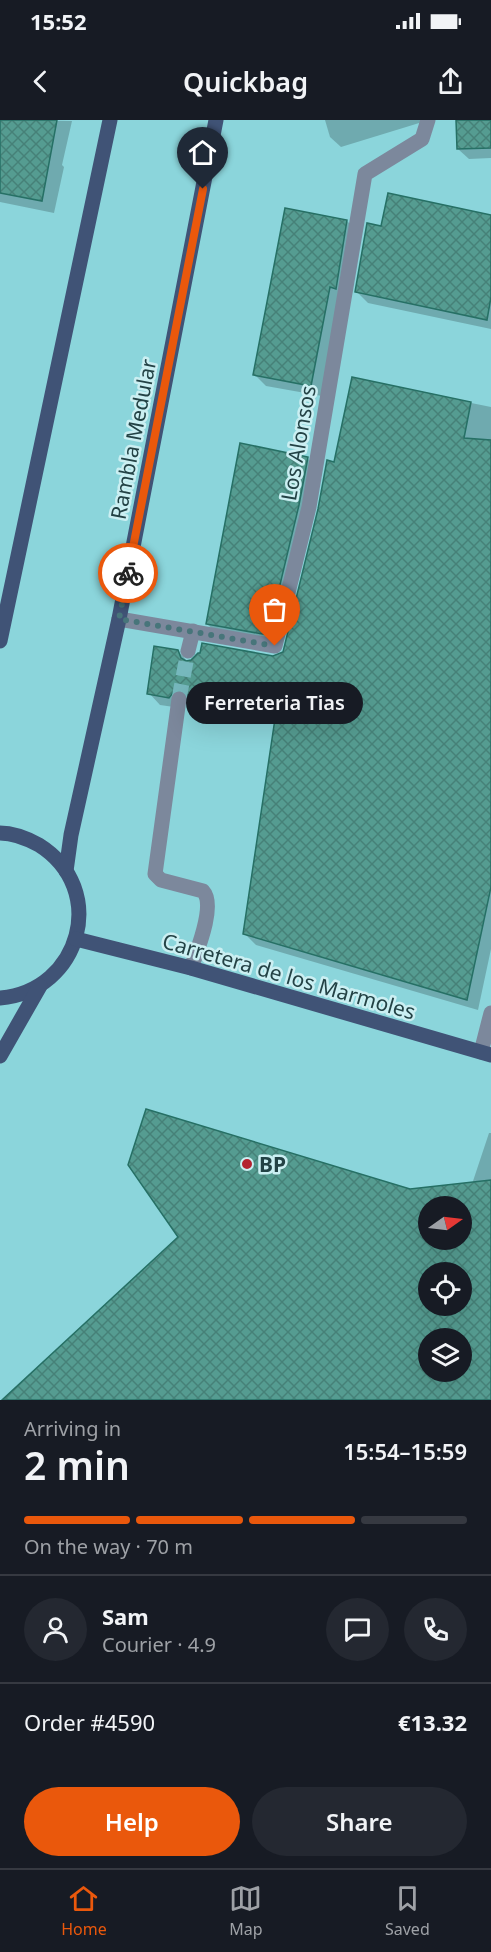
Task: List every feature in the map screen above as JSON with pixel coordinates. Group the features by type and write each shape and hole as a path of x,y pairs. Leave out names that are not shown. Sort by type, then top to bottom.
{"main road":[{"path":"0,641 110,120"},
{"name":"Rambla Medular","path":"66,871 74,824 119,619 216,120"},
{"path":"0,833 29,840 50,852 66,871 76,892 79,916 76,939 68,957 56,974 40,986 16,996 0,998"},
{"name":"Carretera de los Marmoles","path":"76,939 191,968 486,1053"},
{"path":"0,1056 40,986"}],"street":[{"name":"Los Alonsos","path":"119,619 275,646 309,507 365,174 422,139 428,120"},
{"path":"188,651 193,632"},
{"path":"179,699 155,874 161,880 203,891 207,895 209,903 191,968"},
{"path":"486,1053 491,1012"}],"building":[{"path":"0,120 57,120 42,201 0,193"},
{"path":"456,120 491,120 491,148 457,149"},
{"path":"388,193 491,215 491,297 487,320 355,292 367,223 381,226"},
{"path":"285,208 347,220 336,289 330,287 311,386 253,375"},
{"path":"352,377 471,402 464,438 491,440 491,887 467,1000 243,934 276,712 189,701 188,695 181,689 175,690 169,698 147,694 154,646 178,650 181,658 186,661 200,653 202,643 273,656 283,652 318,509 327,460 334,462"},
{"path":"240,443 308,457 268,635 206,624"},
{"path":"146,1109 410,1189 491,1180 491,1400 2,1400 178,1237 128,1165"}],"tunnel":[{"path":"179,699 188,651"}],"way so far":[{"path":"128,573 119,619 275,646"}],"place":[{"name":"Ferreteria Tias","path":"275,646"},
{"name":"BP","path":"247,1164"}],"route":[{"path":"128,573 203,189"}]}
